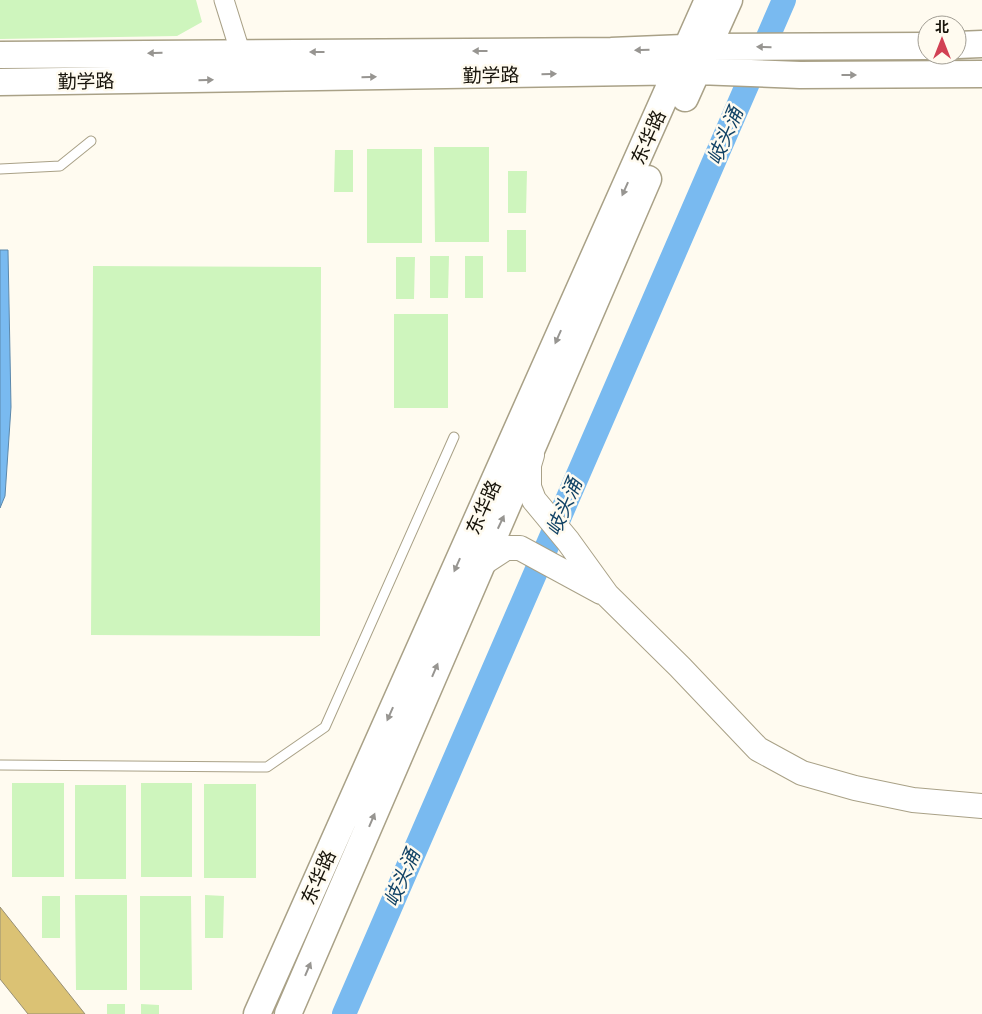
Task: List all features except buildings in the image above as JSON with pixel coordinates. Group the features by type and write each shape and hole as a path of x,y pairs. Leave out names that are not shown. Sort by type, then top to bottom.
{"main road":[{"name":"东华路","path":"288,1014 480,565 534,450 658,157 692,59 708,0"},
{"name":"东华路","path":"256,1014 692,59 729,0"},
{"path":"967,45 982,44"},
{"name":"勤学路","path":"0,82 249,80 692,59 813,48 917,46"},
{"name":"勤学路","path":"0,55 611,51 692,59 800,75 982,74"}],"street":[{"path":"224,0 249,80"},
{"path":"534,450 529,465 529,487 534,500 568,541 607,595 680,667 758,749 802,773 855,788 913,800 982,806"},
{"path":"480,565 506,548 520,548 607,595"}],"lane":[{"path":"0,169 60,166 91,141"},
{"path":"0,765 267,767 325,727 454,437"}],"green space":[{"path":"0,0 196,0 202,22 177,36 0,39"},
{"path":"434,147 489,147 489,242 435,242"},
{"path":"367,149 422,149 422,243 367,243"},
{"path":"335,150 353,150 353,192 334,192"},
{"path":"508,171 527,171 526,213 508,213"},
{"path":"507,230 526,230 526,272 507,272"},
{"path":"430,256 449,256 448,298 430,298"},
{"path":"465,256 483,256 483,298 465,298"},
{"path":"396,257 415,257 414,299 396,299"},
{"path":"93,266 321,267 320,636 91,635"},
{"path":"394,314 448,314 448,408 394,408"},
{"path":"12,783 64,783 64,877 12,877"},
{"path":"141,783 192,783 192,877 141,877"},
{"path":"204,784 256,784 256,878 204,878"},
{"path":"75,785 126,785 126,879 75,879"},
{"path":"75,895 127,895 127,990 76,990"},
{"path":"205,895 224,896 223,938 205,938"},
{"path":"42,896 60,896 60,938 42,938"},
{"path":"140,896 191,896 192,990 140,990"},
{"path":"107,1004 125,1004 125,1014 107,1014"},
{"path":"141,1004 159,1005 159,1014 141,1014"}],"water":[{"path":"0,250 8,250 11,407 5,496 0,508"}],"waterway":[{"name":"岐头涌","path":"344,1014 784,0"}]}
